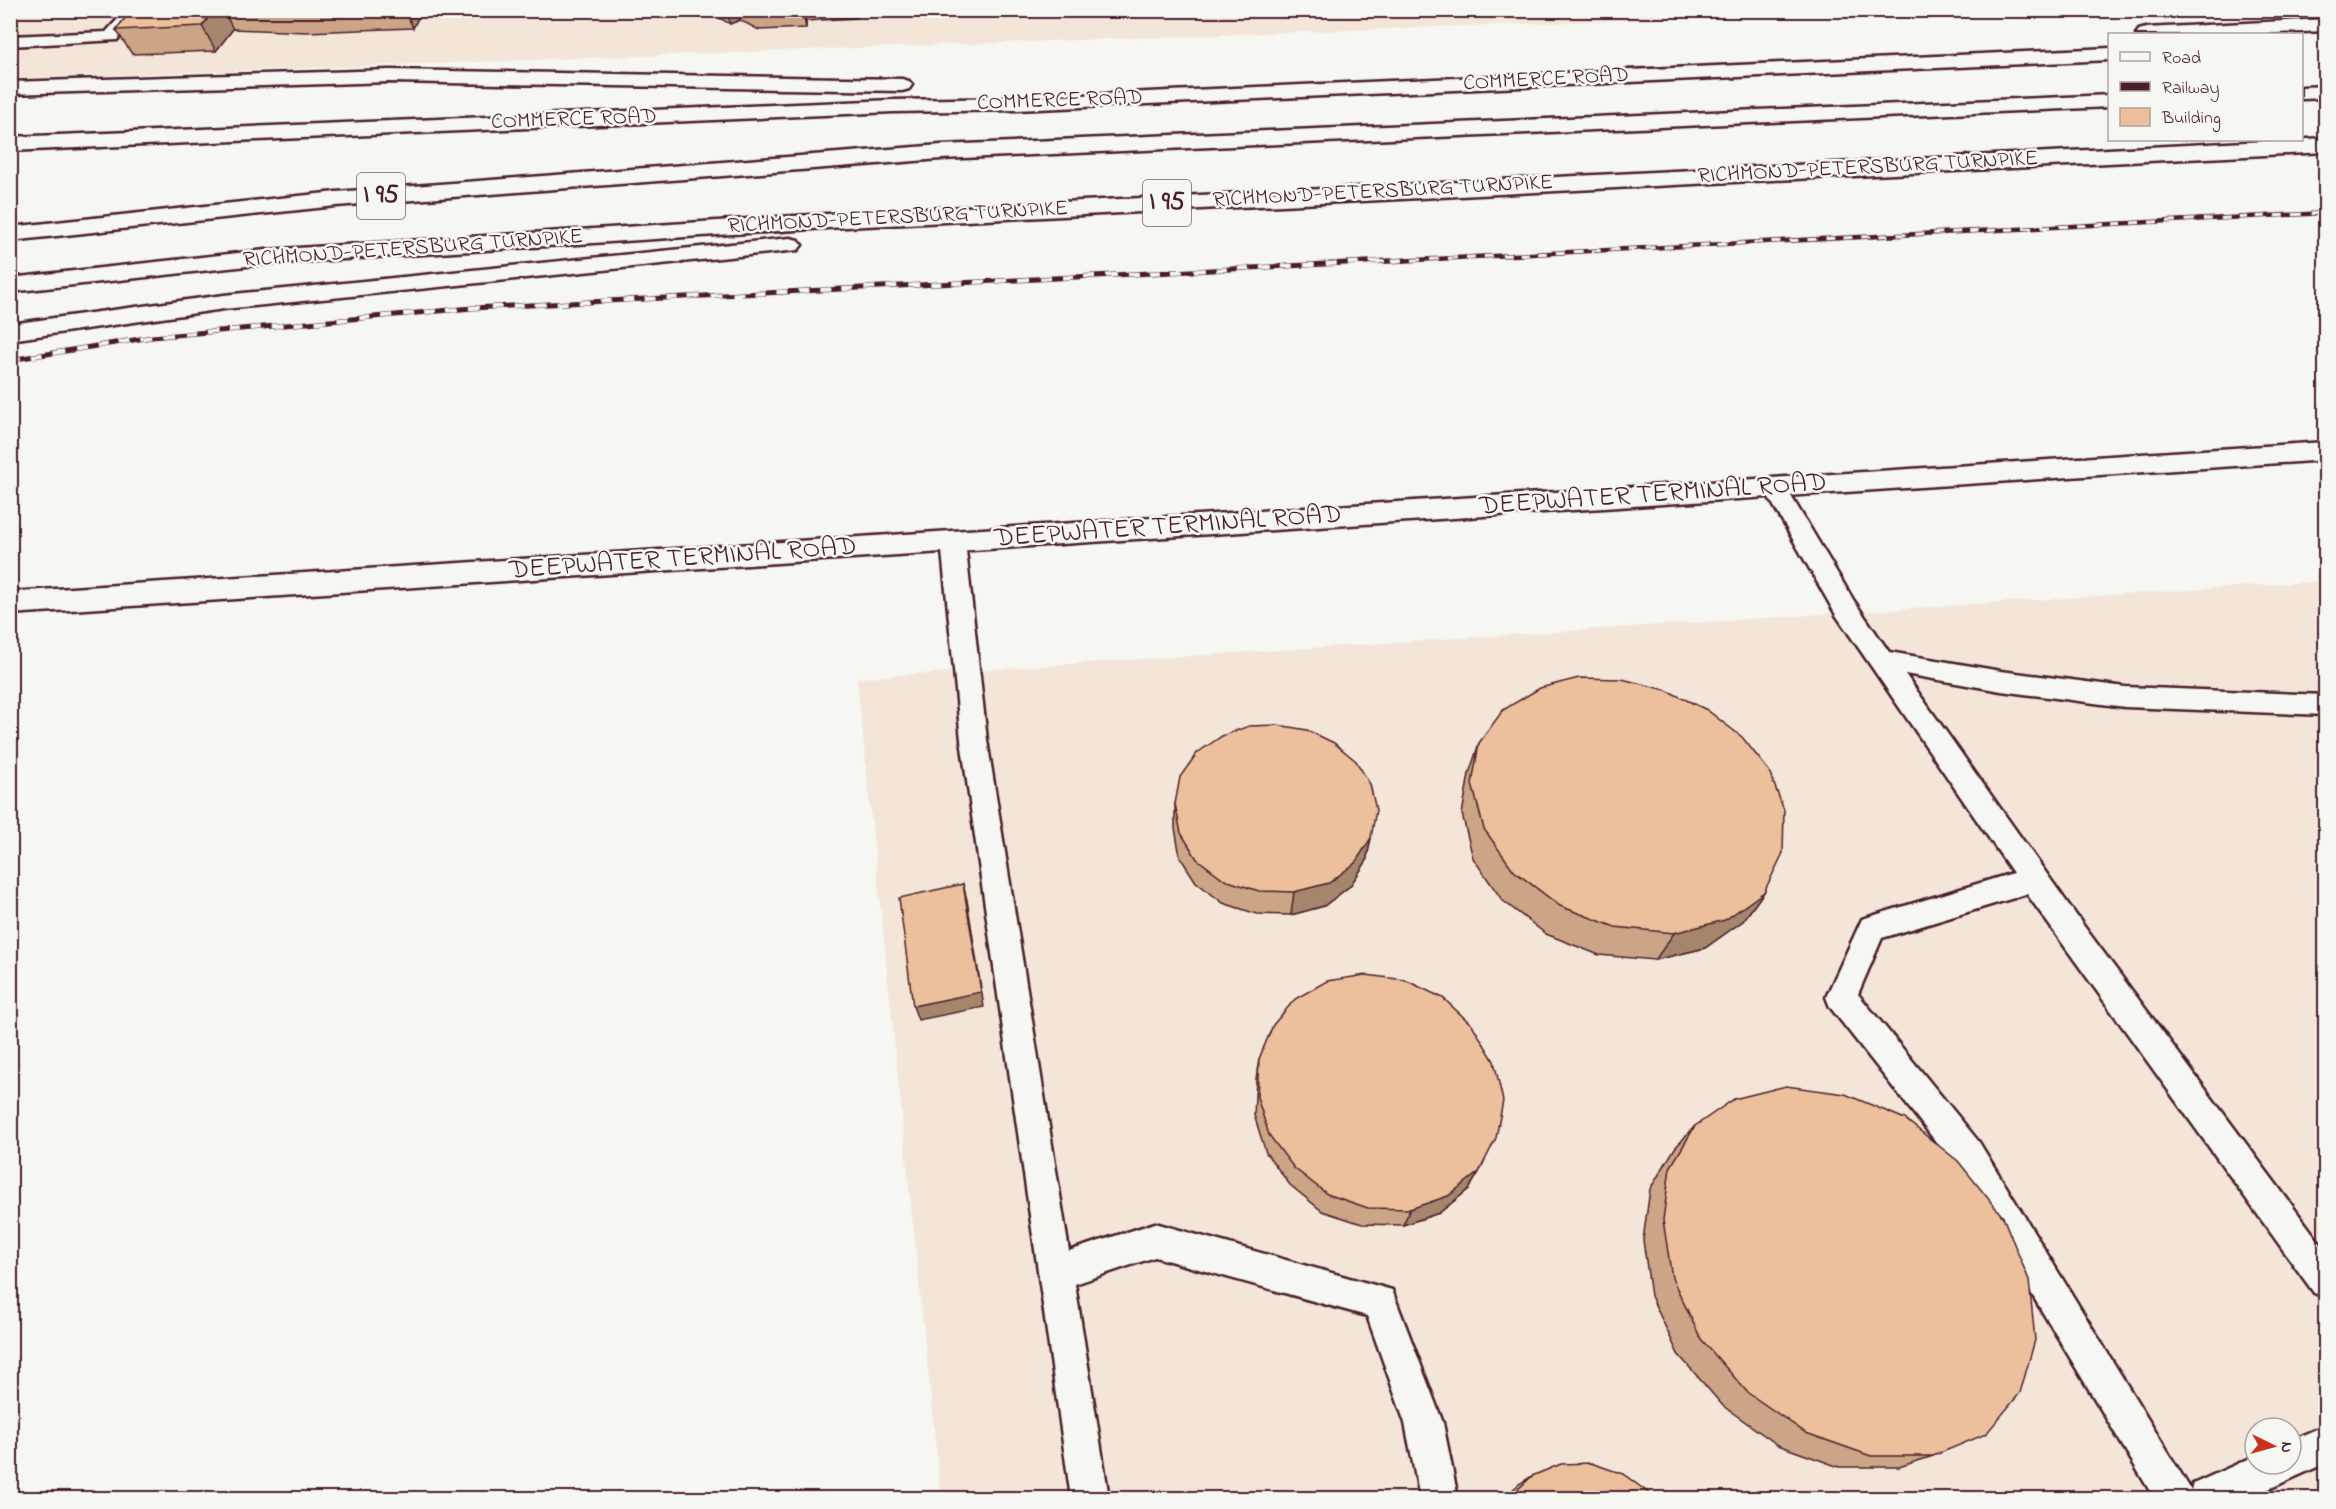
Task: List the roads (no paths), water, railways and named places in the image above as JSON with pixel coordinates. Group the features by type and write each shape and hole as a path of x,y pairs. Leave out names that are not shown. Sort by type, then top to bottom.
{"main road":[{"path":"2166,33 2325,25"},
{"name":"COMMERCE ROAD","path":"1506,62 2108,36"},
{"path":"2303,45 2325,44"},
{"name":"COMMERCE ROAD","path":"10,144 893,106 1028,104 2108,54"},
{"name":"COMMERCE ROAD","path":"10,88 390,76 918,84"},
{"path":"2303,93 2325,92"},
{"name":"RICHMOND-PETERSBURG TURNPIKE","path":"10,234 336,199 941,152 2108,101"},
{"name":"RICHMOND-PETERSBURG TURNPIKE","path":"10,285 266,257 827,221 2325,145"},
{"path":"10,332 224,302 509,272 1313,195"},
{"name":"DEEPWATER TERMINAL ROAD","path":"10,603 2325,451"}],"lane":[{"path":"10,41 111,37 135,10"},
{"path":"1774,487 1845,608 1881,660 2034,879 2325,1281"},
{"path":"953,541 974,740 1090,1498"},
{"path":"1881,660 2001,681 2125,697 2325,705"},
{"path":"2034,879 1872,928 1840,997 1967,1154 2175,1498"},
{"path":"1056,1273 1155,1240 1380,1302 1424,1424 1439,1498"},
{"path":"2303,1453 2325,1443"},
{"path":"2207,1498 2254,1476"}],"railway":[{"path":"1376,262 2326,213"},
{"path":"10,360 152,337 472,308 1405,260"}]}
